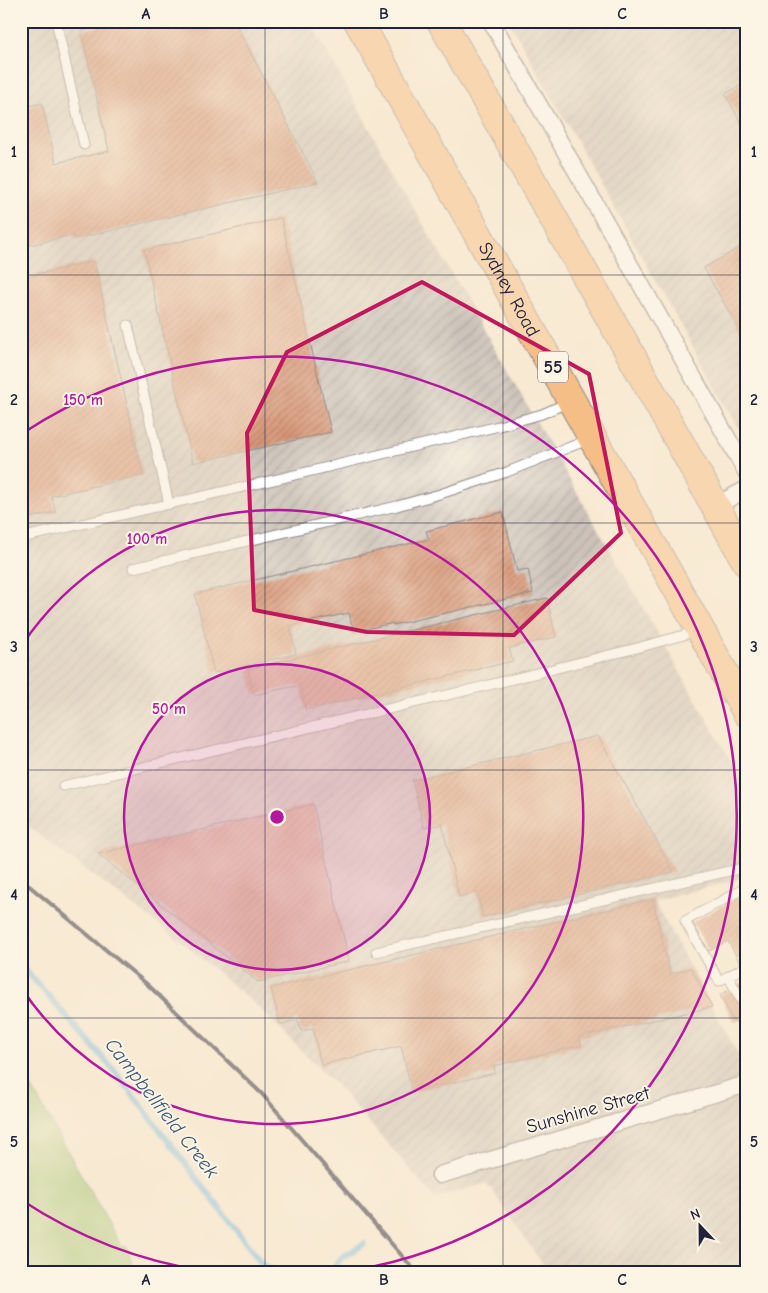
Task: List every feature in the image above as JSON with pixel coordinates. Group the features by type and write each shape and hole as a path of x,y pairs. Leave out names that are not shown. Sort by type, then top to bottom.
{"highway":[{"name":"Sydney Road","path":"358,21 747,713"},
{"path":"441,21 747,563"}],"street":[{"path":"490,21 747,473"},
{"path":"715,506 747,489"},
{"name":"Sunshine Street","path":"440,1175 747,1084"}],"lane":[{"path":"56,21 84,145"},
{"path":"128,325 169,504"},
{"path":"21,538 499,426 542,414 572,401"},
{"path":"133,568 440,494 507,472 593,438"},
{"path":"63,786 474,689 641,647 684,635 699,627"},
{"path":"376,952 747,867"},
{"path":"747,887 685,921 719,981 747,966"},
{"path":"728,976 747,1010"}],"highlighted area":[{"path":"422,282 589,374 621,533 514,635 367,632 254,610 247,433 287,352"}],"shaded area":[{"path":"21,21 310,21 403,189 747,789 747,877 654,901 743,1063 747,1062 747,1272 548,1272 487,1183 435,1198 338,1087 258,1007 182,942 21,821"},
{"path":"509,21 747,21 747,443"}],"green space":[{"path":"21,1069 122,1247 127,1246 136,1272 21,1272"}],"building":[{"path":"122,21 234,21 318,182 75,239 73,235 21,247 21,108 42,103 56,163 109,151 81,31"},
{"path":"747,82 747,133 725,94"},
{"path":"281,218 331,432 193,463 144,250"},
{"path":"747,243 747,344 704,268"},
{"path":"94,261 143,475 51,496 56,512 21,520 21,278"},
{"path":"503,512 517,571 528,569 533,593 354,632 349,613 290,626 296,654 214,673 195,594 429,539 426,531"},
{"path":"547,598 556,637 509,648 513,661 306,710 300,685 254,695 248,669"},
{"path":"598,736 674,872 483,917 477,892 459,897 442,824 424,828 412,780"},
{"path":"313,804 349,961 258,982 98,854"},
{"path":"747,892 747,976 728,941 709,951 692,922"},
{"path":"653,899 670,974 691,968 712,1007 579,1037 581,1045 494,1066 495,1073 412,1092 401,1046 321,1065 313,1028 301,1031 298,1020 280,1024 271,988"},
{"path":"747,980 747,1016 734,1023 720,995"}],"waterway":[{"name":"Campbellfield Creek","path":"21,965 118,1075 262,1264 276,1272"},
{"path":"330,1272 342,1257 364,1244"}],"railway":[{"path":"21,879 148,985 262,1094 416,1272"}]}
